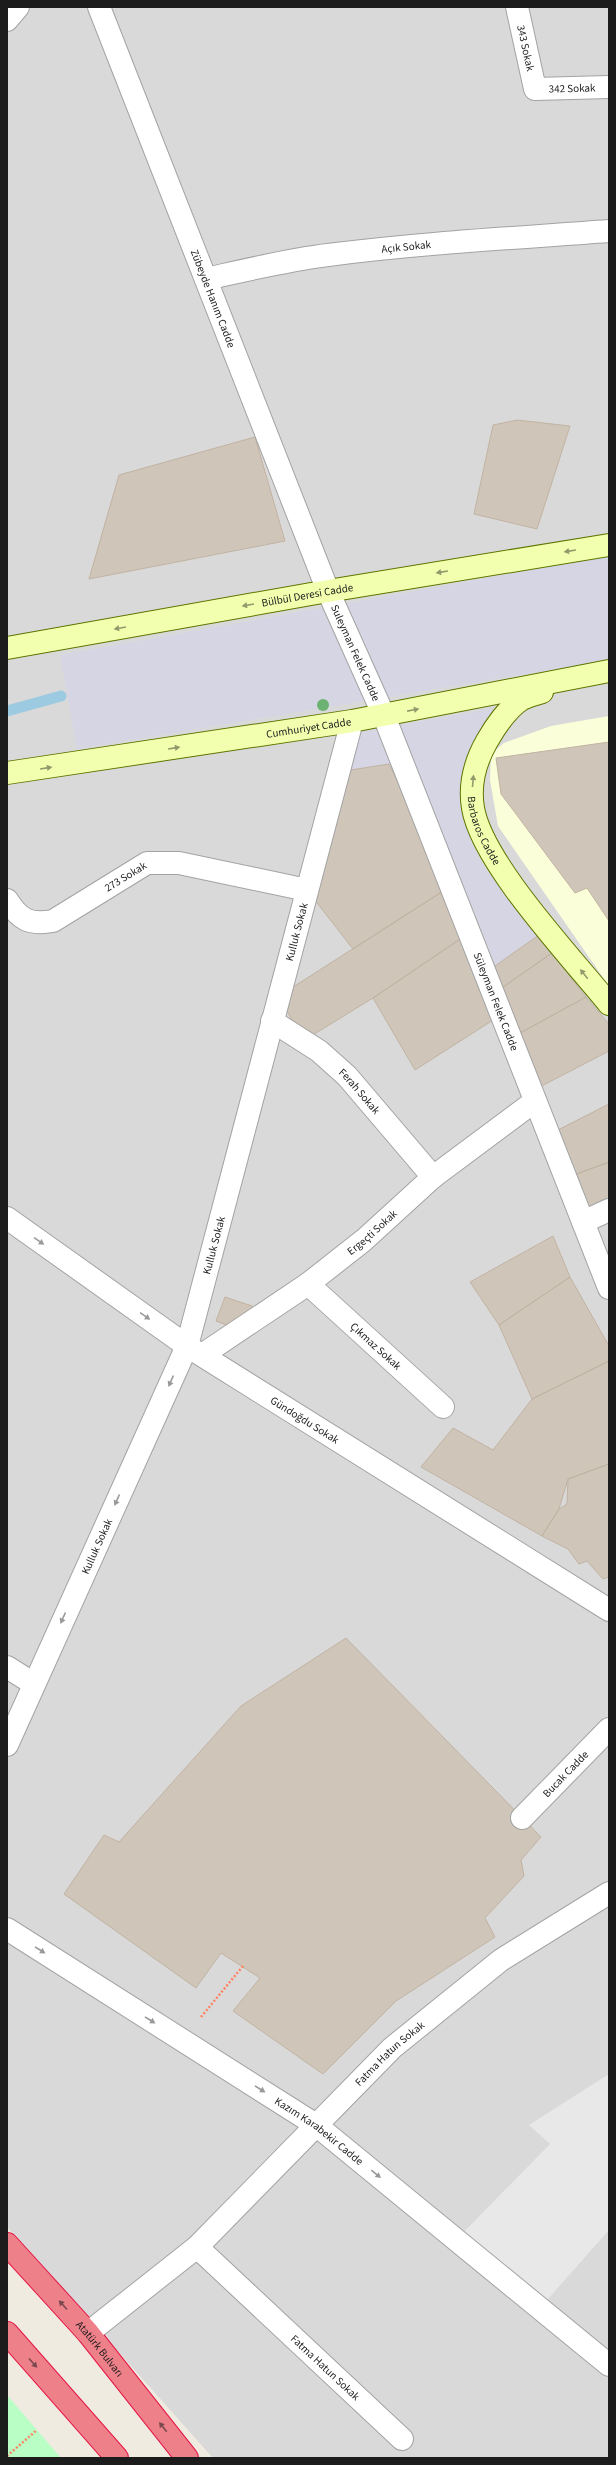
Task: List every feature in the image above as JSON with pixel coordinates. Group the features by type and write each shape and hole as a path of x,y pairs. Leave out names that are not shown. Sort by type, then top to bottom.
{"highway":[{"name":"Atatürk Bulvarı","path":"7,2244 88,2333 187,2458"},
{"path":"7,2334 117,2458"}],"street":[{"path":"7,20 18,7"},
{"name":"343 Sokak","path":"517,7 535,89"},
{"name":"Zübeyde Hanım Cadde","path":"98,9 206,279 328,591"},
{"name":"342 Sokak","path":"535,89 609,87"},
{"name":"Açık Sokak","path":"206,279 266,265 326,255 433,243 609,231"},
{"name":"Bülbül Deresi Cadde","path":"7,648 328,591 609,545"},
{"name":"Suleyman Felek Cadde","path":"328,591 384,716"},
{"name":"Cumhuriyet Cadde","path":"7,773 384,716 609,671"},
{"name":"Barbaros Cadde","path":"585,676 522,700 496,726 481,752 472,780 473,808 488,850 530,907 609,1004"},
{"name":"Süleyman Felek Cadde","path":"384,716 609,1288"},
{"name":"Kulluk Sokak","path":"7,1745 34,1684 194,1351 272,1021 352,721"},
{"name":"273 Sokak","path":"7,900 16,914 35,924 53,921 147,863 179,863 307,890"},
{"name":"Ferah Sokak","path":"272,1021 319,1051 347,1076 433,1177"},
{"name":"Ergeçti Sokak","path":"194,1351 308,1284 364,1240 433,1177 535,1101"},
{"path":"583,1222 609,1210"},
{"name":"Gündoğdu Sokak","path":"7,1218 194,1351 609,1610"},
{"name":"Çıkmaz Sokak","path":"308,1284 443,1407"},
{"path":"7,1667 34,1684"},
{"name":"Bucak Cadde","path":"522,1818 609,1729"},
{"name":"Fatma Hatun Sokak","path":"88,2333 197,2246 392,2048 501,1960 609,1893"},
{"name":"Kazım Karabekir Cadde","path":"7,1929 316,2125 609,2365"},
{"name":"Fatma Hatun Sokak","path":"197,2246 402,2439"}],"path":[{"path":"182,2040 243,1966"},
{"path":"7,2456 37,2430"}],"shaded area":[{"path":"7,7 609,7 609,2458 213,2458 7,2227"},
{"path":"609,556 609,660 77,749 60,655"},
{"path":"495,708 484,726 469,763 461,805 471,842 485,868 539,935 485,973 389,764 338,772 349,734"},
{"path":"609,716 609,986 498,826 490,780 491,754 504,743 551,726"},
{"path":"609,2074 609,2230 540,2308 456,2240 550,2144 529,2125"}],"green space":[{"path":"7,2395 61,2458 7,2458"}],"building":[{"path":"517,420 570,426 537,529 474,514 493,425"},
{"path":"255,437 285,541 89,579 119,475"},
{"path":"609,742 609,921 587,888 575,893 501,794 496,758"},
{"path":"389,764 451,886 353,949 307,890 338,772"},
{"path":"451,886 469,933 373,998 303,1041 279,996"},
{"path":"469,933 501,1015 415,1070 373,998"},
{"path":"539,935 552,953 493,994 485,973"},
{"path":"552,953 586,997 511,1038 493,994"},
{"path":"586,997 609,1024 609,1051 532,1091 511,1038"},
{"path":"609,1104 609,1162 566,1178 548,1135"},
{"path":"609,1162 609,1210 583,1222 566,1178"},
{"path":"553,1236 570,1277 499,1325 470,1282"},
{"path":"570,1277 609,1346 609,1361 532,1399 499,1325"},
{"path":"225,1297 258,1308 235,1328 216,1321"},
{"path":"609,1361 609,1464 568,1479 559,1509 542,1536 421,1467 453,1428 493,1450 532,1399"},
{"path":"609,1464 609,1577 603,1579 587,1561 579,1564 568,1549 542,1536 559,1509 567,1504 568,1479"},
{"path":"346,1638 541,1837 521,1860 524,1876 485,1918 495,1937 396,2001 323,2074 233,2011 260,1978 221,1953 196,1988 64,1894 104,1835 119,1842 241,1706"}],"waterway":[{"path":"7,711 61,696"}]}
